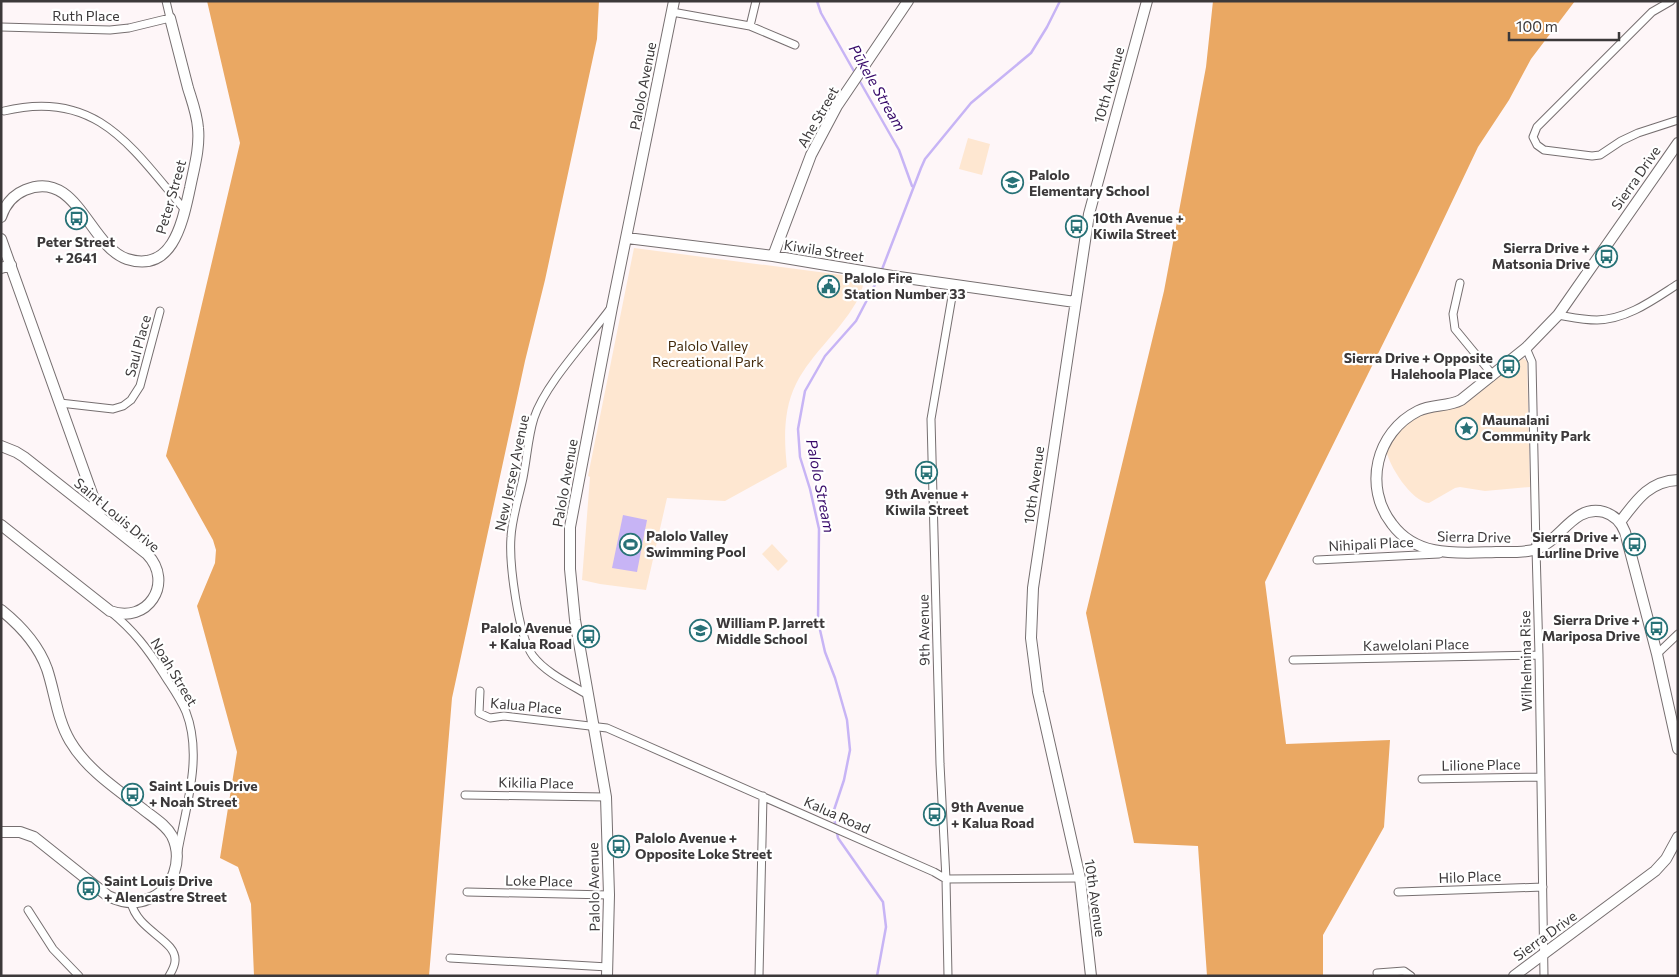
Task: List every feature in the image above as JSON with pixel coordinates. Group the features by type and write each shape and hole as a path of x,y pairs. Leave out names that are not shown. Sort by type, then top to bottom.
{"street":[{"name":"Peter Street","path":"1,217 8,203 22,191 41,186 54,188 70,198 115,252 126,258 138,261 156,258 170,247 177,237 185,210 198,152 198,128 166,1"},
{"name":"Palolo Avenue","path":"607,971 610,895 606,797 570,582 570,527 674,1"},
{"path":"750,26 756,1"},
{"name":"Ahe Street","path":"773,256 811,155 837,106 908,1"},
{"name":"10th Avenue","path":"1091,976 1080,878 1038,692 1031,638 1033,588 1089,214 1147,1"},
{"path":"1671,1 1652,12 1537,127 1534,139 1536,145 1544,150 1592,156 1600,155 1621,141 1638,133 1678,120"},
{"path":"672,12 750,26 794,45"},
{"name":"Ruth Place","path":"1,28 119,29 170,18"},
{"path":"4,111 20,107 53,106 77,111 100,121 126,141 185,210"},
{"name":"Sierra Drive","path":"1620,522 1606,512 1595,510 1585,512 1576,517 1553,539 1536,549 1525,552 1457,553 1430,550 1413,543 1398,532 1387,518 1379,501 1376,483 1377,465 1386,440 1404,420 1427,407 1461,400 1526,348 1558,315 1678,143"},
{"name":"Kiwila Street","path":"627,238 773,256 892,276 1075,302"},
{"path":"1,239 6,267 60,403 100,517"},
{"path":"1460,283 1453,314 1455,328 1492,374"},
{"path":"1558,315 1596,320 1619,317 1645,305 1678,284"},
{"name":"9th Avenue","path":"948,976 946,879 940,764 931,419 954,285"},
{"name":"New Jersey Avenue","path":"588,695 545,668 532,655 525,640 517,607 512,575 511,537 534,418 558,376 612,307"},
{"name":"Saul Place","path":"60,403 113,409 123,406 131,400 140,386 160,311"},
{"name":"Wilhelmina Rise","path":"1526,348 1532,362 1544,976"},
{"name":"Saint Louis Drive","path":"1,446 24,457 150,558 156,567 158,582 154,596 140,610 120,614 110,611 1,524"},
{"path":"1678,480 1663,482 1650,488 1638,498 1620,522 1625,532 1658,654 1678,749"},
{"name":"Nihipali Place","path":"1317,560 1457,553"},
{"name":"Noah Street","path":"102,605 126,624 147,648 178,698 190,726 193,741 192,770 177,856"},
{"path":"1,610 19,624 40,652 47,669 62,726 80,755 91,768 163,825 172,836 177,856 173,876 165,888 148,900 121,901 108,896 34,837 20,832 1,832"},
{"path":"1658,654 1678,634"},
{"name":"Kawelolani Place","path":"1293,660 1539,655"},
{"name":"Kalua Place","path":"480,691 479,713 490,718 504,716 593,726"},
{"name":"Kalua Road","path":"593,726 607,728 841,830 946,879 1080,878"},
{"name":"Lilione Place","path":"1422,779 1541,777"},
{"name":"Kikilia Place","path":"465,794 606,797"},
{"path":"759,976 763,796"},
{"name":"Sierra Drive","path":"1514,976 1655,871 1666,859 1678,837"},
{"name":"Hilo Place","path":"1398,892 1543,887"},
{"name":"Loke Place","path":"467,892 610,895"},
{"path":"131,902 136,916 142,924 170,946 173,951 175,962 169,976"},
{"path":"28,910 53,949 79,976"},
{"path":"450,958 607,971"},
{"path":"1377,973 1404,971 1411,976"}],"green space":[{"path":"968,138 990,144 982,175 959,169"},
{"name":"Palolo Valley Recreational Park","path":"634,248 865,278 860,295 845,320 810,361 796,384 787,415 785,446 787,467 725,501 667,498 646,590 582,580 590,477 588,476"},
{"name":"Maunalani Community Park","path":"1523,358 1527,361 1530,487 1485,491 1460,487 1429,503 1415,496 1402,482 1388,456 1386,449 1395,436 1418,417 1464,405"},
{"path":"772,544 788,561 778,571 762,554"}],"shaded area":[{"path":"207,1 599,1 597,39 452,698 429,976 254,976 251,904 238,867 220,858 237,752 197,606 215,563 216,550 213,540 166,456 240,143"},
{"path":"1213,1 1575,1 1531,59 1509,100 1478,147 1420,269 1265,582 1286,744 1390,740 1384,827 1323,935 1323,976 1207,976 1198,846 1134,843 1086,613 1164,291 1206,67"},
{"name":"Palolo Valley Swimming Pool","path":"623,515 647,520 637,572 612,568"}],"waterway":[{"name":"Pūkele Stream","path":"817,1 821,13 855,73"},
{"path":"881,272 925,159 971,103 1031,53 1060,1"},
{"name":"Pūkele Stream","path":"859,80 899,150 912,186"},
{"name":"Palolo Stream","path":"877,976 886,927 883,902 838,838 833,813 844,780 850,750 847,720 835,678 825,652 818,621 819,529 810,489 800,457 798,429 805,391 825,356 856,321 879,277"}],"place":[{"name":"Palolo Elementary School","path":"1013,183"},
{"name":"Peter Street + 2641","path":"76,219"},
{"name":"10th Avenue + Kiwila Street","path":"1077,226"},
{"name":"Sierra Drive + Matsonia Drive","path":"1606,256"},
{"name":"Palolo Fire Station Number 33","path":"828,286"},
{"name":"Sierra Drive + Opposite Halehoola Place","path":"1509,366"},
{"name":"Maunalani Community Park","path":"1466,428"},
{"name":"9th Avenue + Kiwila Street","path":"927,472"},
{"name":"Palolo Valley Swimming Pool","path":"630,544"},
{"name":"Sierra Drive + Lurline Drive","path":"1635,545"},
{"name":"Sierra Drive + Mariposa Drive","path":"1656,628"},
{"name":"William P. Jarrett Middle School","path":"700,631"},
{"name":"Palolo Avenue + Kalua Road","path":"588,636"},
{"name":"Saint Louis Drive + Noah Street","path":"133,794"},
{"name":"9th Avenue + Kalua Road","path":"935,815"},
{"name":"Palolo Avenue + Opposite Loke Street","path":"619,846"},
{"name":"Saint Louis Drive + Alencastre Street","path":"88,889"}]}
